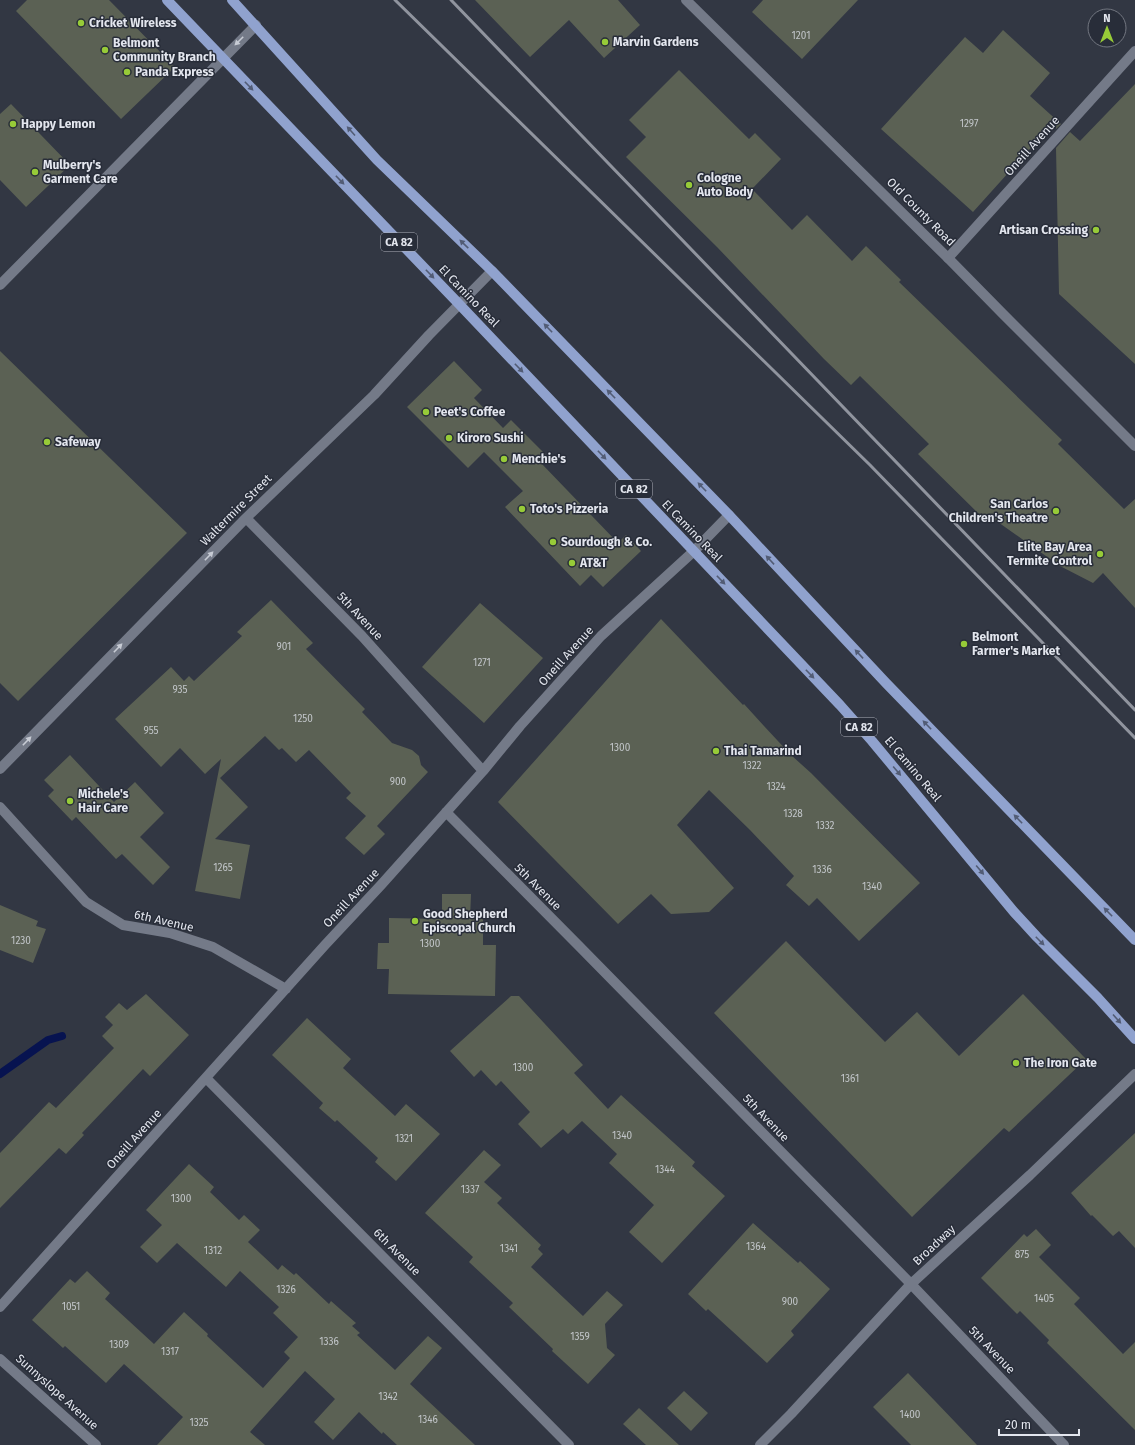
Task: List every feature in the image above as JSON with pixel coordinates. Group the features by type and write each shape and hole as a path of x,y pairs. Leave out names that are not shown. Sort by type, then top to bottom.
{"main road":[{"name":"El Camino Real","path":"167,0 459,304 840,705 872,741 1014,912 1098,998 1135,1039"},
{"path":"232,0 377,160 492,271 729,515 886,683 1135,940"}],"street":[{"name":"Old County Road","path":"686,0 948,258 1135,446"},
{"path":"0,285 256,25"},
{"name":"Oneill Avenue","path":"948,258 1135,51"},
{"name":"Waltermire Street","path":"0,769 246,518 374,395 492,271"},
{"name":"Oneill Avenue","path":"0,1307 483,771 520,726 601,636 694,551 729,515"},
{"name":"5th Avenue","path":"246,518 362,636 483,771"},
{"name":"6th Avenue","path":"0,807 86,902 123,925 170,933 213,947 286,988"},
{"name":"5th Avenue","path":"446,812 911,1284 1064,1445"},
{"name":"Broadway","path":"760,1445 791,1414 911,1284 1024,1180 1135,1074"},
{"name":"6th Avenue","path":"206,1078 569,1445"},
{"name":"Sunnyslope Avenue","path":"0,1359 96,1445"}],"building":[{"path":"27,0 109,0 175,67 121,119 16,11"},
{"path":"475,0 618,0 640,25 604,58 569,20 530,57"},
{"path":"763,0 858,0 802,59 752,12"},
{"path":"1003,30 1050,73 1030,96 1061,124 1056,129 1056,120 973,212 881,129 965,37 983,53"},
{"path":"679,70 749,139 755,133 781,159 752,189 792,230 807,215 852,261 866,246 901,280 899,282 1062,440 1058,444 1124,509 1135,499 1135,608 1103,573 1093,583 1060,566 988,515 984,519 918,454 929,444 860,376 851,385 824,359 717,247 626,157 646,137 629,120"},
{"name":"Artisan Crossing","path":"1135,84 1135,364 1059,294 1056,148 1070,132 1080,141"},
{"path":"11,104 70,165 26,207 0,180 0,114"},
{"name":"Safeway","path":"0,351 187,533 18,701 0,683"},
{"path":"454,361 482,390 474,398 503,428 511,420 547,456 541,463 618,543 626,535 641,551 603,587 591,575 580,586 505,507 523,491 484,452 468,468 407,407"},
{"path":"271,600 313,643 306,649 365,709 362,712 392,743 412,750 419,756 421,765 428,772 377,826 385,834 364,855 345,838 366,816 346,798 351,793 309,750 296,762 282,748 279,750 265,736 220,778 248,807 215,839 250,845 240,899 195,891 221,759 205,774 180,748 161,767 115,719 171,667 184,681 189,676 194,681 242,636 237,632"},
{"path":"480,603 543,658 484,723 422,667"},
{"path":"661,619 743,705 744,704 791,755 811,773 920,883 859,941 817,898 809,906 786,885 794,876 709,790 677,825 734,888 709,912 671,914 651,894 618,924 498,802"},
{"path":"70,755 114,802 135,782 164,813 140,837 170,867 153,885 122,854 116,859 76,817 72,821 48,796 54,790 44,780"},
{"path":"442,894 471,894 470,919 483,919 483,945 496,945 495,996 388,994 389,969 377,969 378,943 389,943 389,918 442,919"},
{"path":"0,905 38,921 36,926 46,929 33,963 0,950"},
{"path":"786,941 885,1042 917,1012 959,1056 1023,994 1086,1059 1009,1132 1004,1128 912,1217 714,1013"},
{"path":"146,994 189,1035 150,1076 143,1069 82,1133 84,1135 66,1154 59,1148 0,1208 0,1153 49,1102 56,1108 114,1048 102,1036 113,1025 105,1017 119,1003 127,1010"},
{"path":"511,996 519,996 583,1065 574,1073 608,1109 621,1095 695,1162 692,1166 725,1196 662,1263 629,1232 654,1205 609,1163 617,1154 582,1121 568,1134 563,1129 541,1148 518,1124 530,1112 501,1081 496,1086 481,1070 474,1077 450,1051"},
{"path":"307,1018 351,1059 343,1068 395,1116 406,1104 440,1134 396,1181 375,1162 378,1158 337,1120 335,1122 319,1108 323,1103 272,1055"},
{"path":"1135,1133 1135,1248 1119,1231 1113,1236 1092,1215 1091,1216 1071,1193"},
{"path":"484,1150 501,1165 484,1182 502,1198 497,1203 541,1245 538,1249 543,1254 531,1267 583,1316 607,1291 623,1305 605,1324 607,1348 615,1355 588,1384 552,1351 553,1349 509,1307 513,1303 469,1262 473,1257 425,1213"},
{"path":"189,1164 214,1187 210,1192 239,1220 244,1215 260,1230 248,1242 278,1270 282,1265 294,1275 296,1273 329,1304 331,1301 356,1323 352,1326 360,1333 357,1335 395,1370 428,1336 442,1348 410,1384 475,1445 397,1445 383,1432 382,1434 359,1412 333,1440 314,1422 335,1399 305,1371 250,1432 265,1445 157,1445 183,1417 124,1364 106,1383 65,1346 63,1348 32,1320 70,1279 75,1283 87,1271 110,1293 105,1299 154,1344 184,1312 208,1334 207,1336 263,1388 290,1358 284,1352 298,1337 273,1313 279,1307 240,1271 226,1287 177,1243 157,1263 140,1247 162,1225 146,1210"},
{"path":"753,1223 798,1263 800,1261 830,1289 791,1331 794,1335 767,1363 708,1309 706,1311 688,1294"},
{"path":"1036,1229 1051,1245 1039,1257 1080,1298 1074,1304 1123,1354 1135,1342 1135,1430 1047,1343 1049,1340 1020,1311 1017,1314 981,1278 1024,1234 1027,1237"},
{"path":"908,1373 977,1445 911,1445 873,1407"},
{"path":"684,1391 708,1413 691,1431 667,1408"},
{"path":"639,1408 679,1445 646,1445 623,1424"}],"waterway":[{"path":"0,1074 48,1040 62,1036"}],"railway":[{"path":"395,0 870,465 1135,738"},
{"path":"451,0 1135,710"}],"place":[{"name":"Cricket Wireless","path":"81,23"},
{"name":"Marvin Gardens","path":"605,42"},
{"name":"Belmont Community Branch","path":"105,50"},
{"name":"Panda Express","path":"127,72"},
{"name":"Happy Lemon","path":"13,124"},
{"name":"Mulberry's Garment Care","path":"35,172"},
{"name":"Cologne Auto Body","path":"689,185"},
{"name":"Artisan Crossing","path":"1096,230"},
{"name":"Peet's Coffee","path":"426,412"},
{"name":"Kiroro Sushi","path":"449,438"},
{"name":"Safeway","path":"47,442"},
{"name":"Menchie's","path":"504,459"},
{"name":"Toto's Pizzeria","path":"522,509"},
{"name":"San Carlos Children's Theatre","path":"1056,511"},
{"name":"Sourdough & Co.","path":"553,542"},
{"name":"Elite Bay Area Termite Control","path":"1100,554"},
{"name":"AT&T","path":"572,563"},
{"name":"Belmont Farmer's Market","path":"964,644"},
{"name":"Thai Tamarind","path":"716,751"},
{"name":"Michele's Hair Care","path":"70,801"},
{"name":"Good Shepherd Episcopal Church","path":"415,921"},
{"name":"The Iron Gate","path":"1016,1063"}]}
